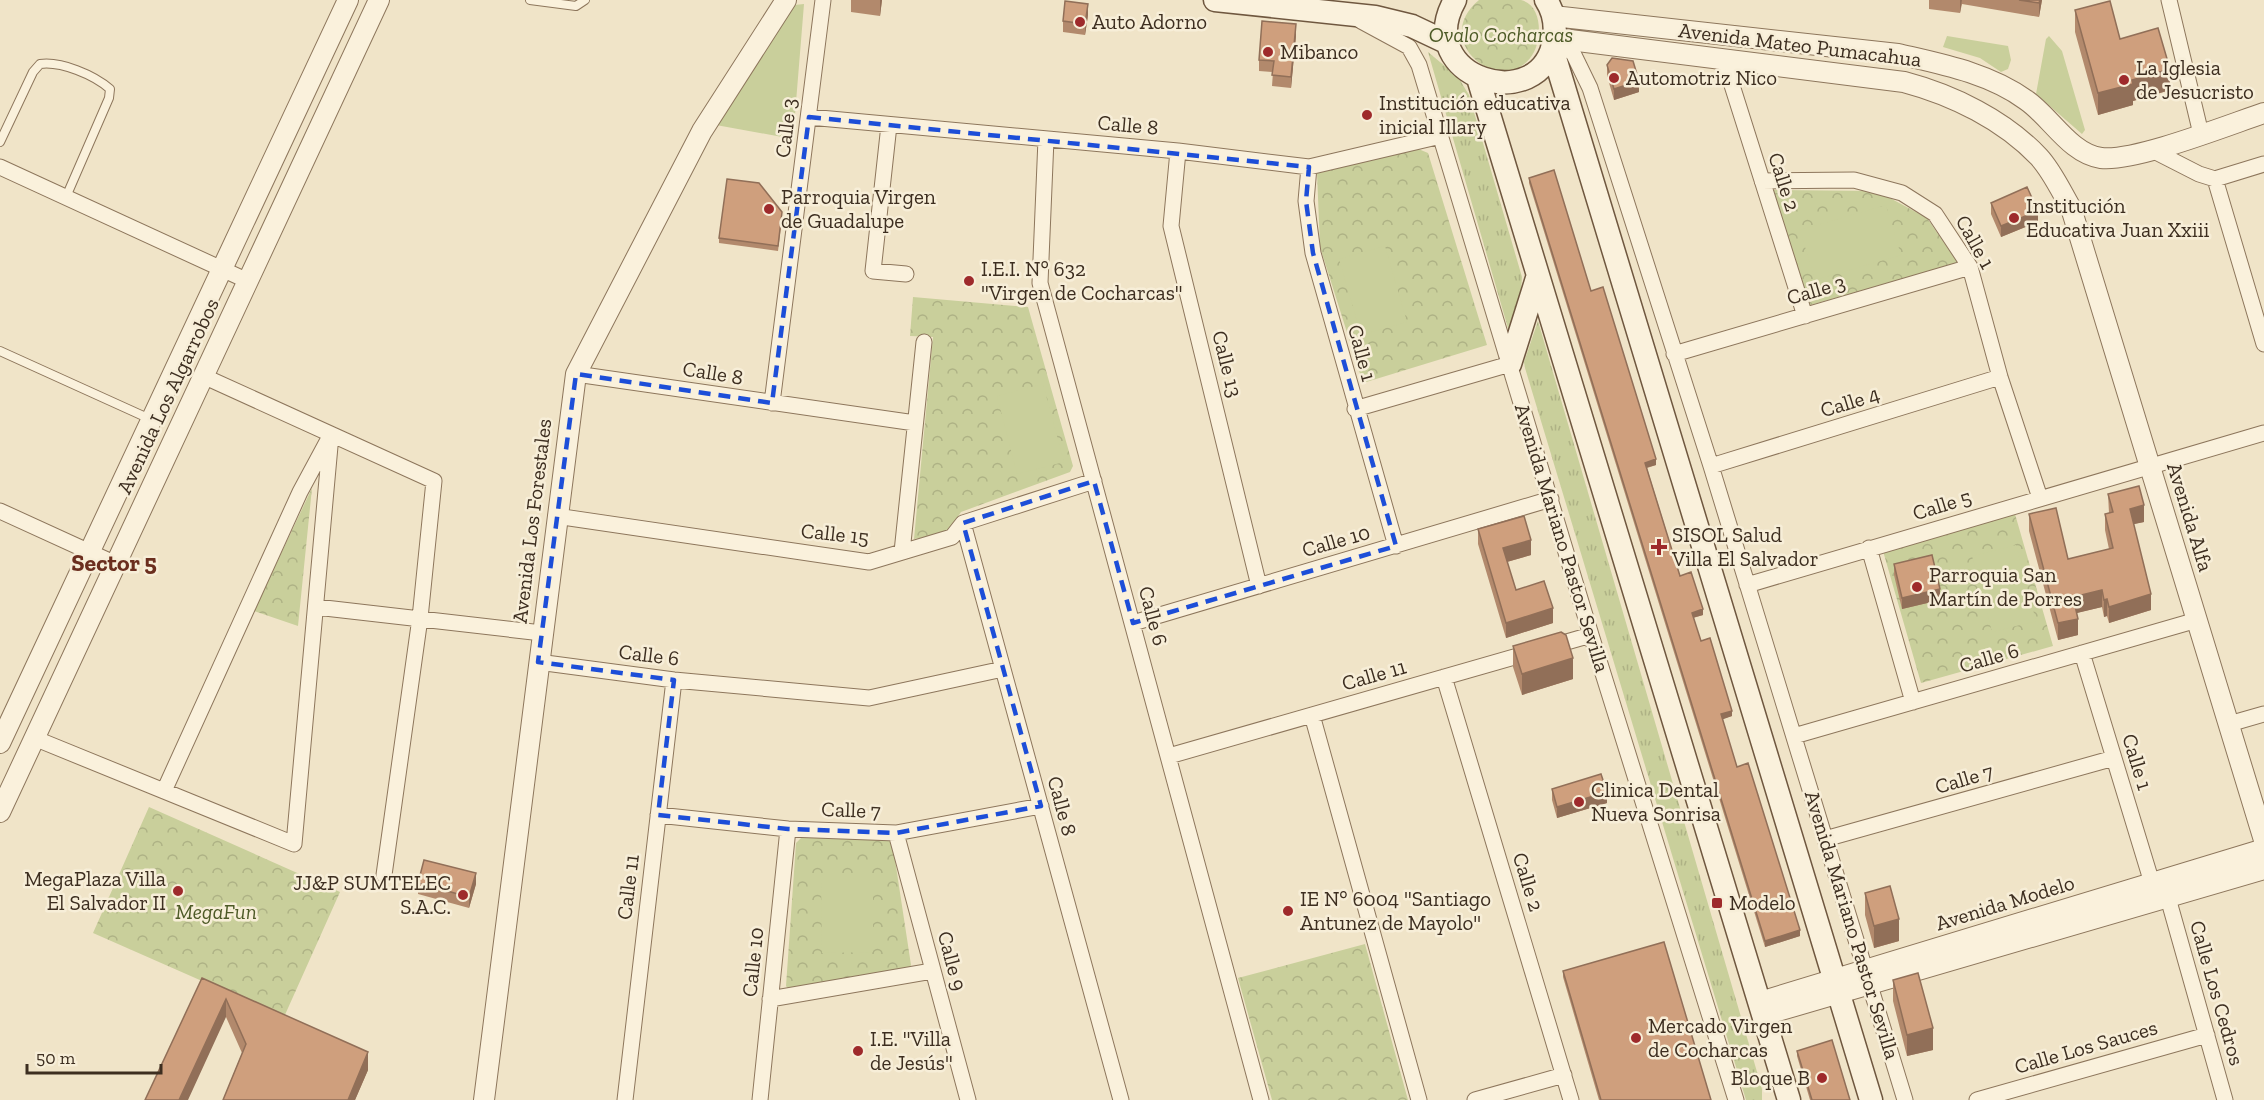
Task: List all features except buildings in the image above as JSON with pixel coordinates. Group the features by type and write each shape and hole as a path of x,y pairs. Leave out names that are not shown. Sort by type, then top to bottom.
{"main road":[{"path":"1215,0 1392,20 1448,43"},
{"path":"1455,0 1449,10 1446,27 1448,43 1454,57 1464,70 1493,83 1524,78 1537,69 1552,29"},
{"name":"Avenida Mariano Pastor Sevilla","path":"1552,29 1872,1100"},
{"path":"1478,78 1788,1099"},
{"path":"1510,364 1538,275"}],"street":[{"name":"Avenida Los Algarrobos","path":"0,743 348,0"},
{"name":"Avenida Los Algarrobos","path":"0,812 379,0"},
{"name":"Avenida Los Forestales","path":"484,1100 556,516 576,374 702,131 786,0"},
{"name":"Calle 3","path":"772,403 823,0"},
{"path":"2169,0 2201,134"},
{"name":"Avenida Mariano Pastor Sevilla","path":"1345,13 1392,35 1409,47 1419,64 1591,635 1736,1100"},
{"name":"Avenida Mariano Pastor Sevilla","path":"1552,29 1573,53 1590,88 1711,466 1905,1100"},
{"name":"Avenida Mateo Pumacahua","path":"1552,29 1898,54 1950,66 1990,80 2027,100 2074,144 2099,158 2116,158 2150,149 2264,113"},
{"name":"Avenida Mateo Pumacahua","path":"1552,29 1724,60 1904,82 1932,89 1989,118 2040,158 2071,208"},
{"name":"Calle 2","path":"1724,60 1805,316"},
{"name":"Calle 8","path":"808,117 1178,151 1309,167 1441,136"},
{"path":"889,125 873,271 906,274"},
{"name":"Calle 6","path":"1046,139 1040,283 1262,1100"},
{"path":"2150,149 2199,174 2215,179 2264,164"},
{"name":"Calle 13","path":"1178,151 1171,226 1259,586"},
{"path":"0,167 248,281"},
{"name":"Calle 1","path":"1309,167 1308,229 1355,409 1396,546"},
{"path":"2215,179 2264,344"},
{"name":"Calle 1","path":"1762,181 1854,180 1902,193 1935,214 1970,267 2001,377 2040,498"},
{"name":"Avenida Alfa","path":"2071,208 2264,840"},
{"name":"Calle 3","path":"1674,354 1970,267"},
{"path":"902,552 924,342"},
{"path":"1355,409 1510,364"},
{"name":"Calle 8","path":"576,374 915,423"},
{"path":"203,376 434,481 420,618 384,875"},
{"name":"Calle 4","path":"1711,466 2001,377"},
{"path":"2149,465 2264,434"},
{"path":"34,738 294,844 331,435"},
{"path":"164,791 300,492 331,435"},
{"name":"Calle 5","path":"1747,585 2149,465"},
{"name":"Calle 15","path":"556,516 869,562 952,537 963,523 1094,480"},
{"name":"Calle 10","path":"1133,623 1551,500"},
{"path":"0,511 116,564"},
{"name":"Calle 8","path":"963,523 1121,1100"},
{"path":"1869,549 1913,702"},
{"path":"316,607 542,633"},
{"name":"Calle 6","path":"1794,736 2197,620"},
{"name":"Calle 11","path":"1169,756 1591,635"},
{"name":"Calle 1","path":"2082,653 2152,883"},
{"name":"Calle 6","path":"538,662 674,680 869,698 1003,669"},
{"name":"Calle 2","path":"1444,677 1571,1100"},
{"name":"Calle 11","path":"625,1100 674,680"},
{"path":"2229,724 2264,714"},
{"path":"1312,715 1419,1100"},
{"name":"Calle 7","path":"1825,839 2114,758"},
{"name":"Calle 7","path":"658,815 788,829 896,833 1041,806"},
{"name":"Calle 10","path":"760,1100 788,829"},
{"name":"Calle 9","path":"896,833 968,1100"},
{"name":"Avenida Modelo","path":"1762,1009 1837,987 2152,883 2264,849"},
{"name":"Avenida Modelo","path":"1868,977 2168,898 2264,869"},
{"name":"Calle Los Cedros","path":"2168,898 2225,1100"},
{"path":"770,999 932,971"},
{"name":"Calle Los Sauces","path":"1977,1100 2207,1035"},
{"path":"1475,1100 1564,1075"}],"lane":[{"path":"530,0 576,6 585,0"},
{"path":"0,142 33,72 40,64 52,62 102,82 110,89 109,98 66,197"},
{"path":"0,351 152,420"}],"highlighted area":[{"path":"809,117 1309,167 1306,201 1313,253 1396,546 1133,623 1094,481 963,523 1041,806 896,833 788,829 658,815 674,680 538,662 576,374 772,403"}],"green space":[{"name":"Ovalo Cocharcas","path":"1479,0 1521,0 1533,8 1539,30 1537,46 1522,66 1507,71 1491,69 1477,61 1466,49 1462,33 1465,17"},
{"path":"804,4 793,139 716,125 794,5"},
{"path":"1947,36 2008,46 2011,60 2008,69 2001,72 1980,58 1943,47"},
{"path":"2049,36 2062,51 2085,130 2082,134 2036,94 2046,39"},
{"path":"1428,52 1458,77 1469,95 1522,277 1521,291 1510,335"},
{"path":"1416,148 1428,153 1487,345 1363,383 1320,247 1317,173 1320,170"},
{"path":"1773,190 1877,191 1927,218 1958,263 1807,306"},
{"path":"1886,205 1901,255 1815,280 1800,230"},
{"path":"1385,246 1407,322 1361,335 1339,259"},
{"path":"913,297 1028,307 1073,466 1070,472 961,512 947,533 914,539 933,337 910,336"},
{"path":"1538,321 1762,1089 1762,1100 1746,1100 1525,368 1524,362"},
{"path":"1043,384 1064,462 1017,474 997,396"},
{"path":"312,488 298,626 254,611"},
{"path":"2015,514 2053,646 1921,683 1883,551"},
{"path":"2016,545 2036,621 1992,632 1972,556"},
{"name":"MegaFun","path":"149,807 340,892 284,1017 93,933"},
{"path":"802,837 892,840 911,965 908,971 790,991 786,986 796,843"},
{"path":"821,875 873,875 873,952 822,953"},
{"path":"1365,944 1408,1100 1272,1100 1238,978"}],"place":[{"name":"Auto Adorno","path":"1080,22"},
{"name":"Mibanco","path":"1268,52"},
{"name":"Automotriz Nico","path":"1614,78"},
{"name":"La Iglesia de Jesucristo","path":"2124,80"},
{"name":"Institución educativa inicial Illary","path":"1367,115"},
{"name":"Parroquia Virgen de Guadalupe","path":"769,209"},
{"name":"Institución Educativa Juan Xxiii","path":"2014,218"},
{"name":"I.E.I. N° 632 \"Virgen de Cocharcas\"","path":"969,281"},
{"name":"SISOL Salud Villa El Salvador","path":"1659,547"},
{"name":"Parroquia San Martín de Porres","path":"1917,587"},
{"name":"Clinica Dental Nueva Sonrisa","path":"1579,802"},
{"name":"MegaPlaza Villa El Salvador II","path":"178,891"},
{"name":"JJ&P SUMTELEC S.A.C.","path":"463,895"},
{"name":"Modelo","path":"1717,903"},
{"name":"IE N° 6004 \"Santiago Antunez de Mayolo\"","path":"1288,911"},
{"name":"Mercado Virgen de Cocharcas","path":"1636,1038"},
{"name":"I.E. \"Villa de Jesús\"","path":"858,1051"},
{"name":"Bloque B","path":"1822,1078"}],"district":[{"name":"Sector 5","path":"114,563"}]}
